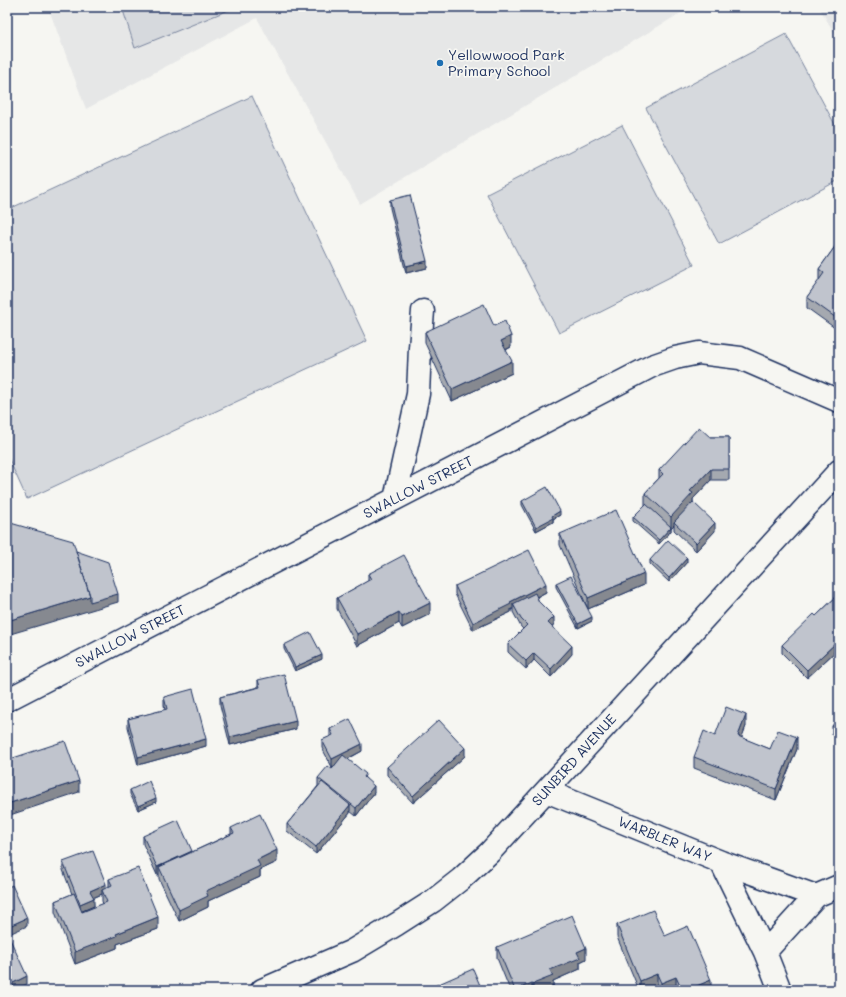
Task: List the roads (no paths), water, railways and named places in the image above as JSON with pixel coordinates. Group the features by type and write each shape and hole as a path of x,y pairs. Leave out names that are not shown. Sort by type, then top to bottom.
{"street":[{"path":"395,499 418,394 423,311"},
{"name":"SWALLOW STREET","path":"7,700 652,366 675,358 699,353 740,358 839,401"},
{"name":"SUNBIRD AVENUE","path":"262,990 352,951 397,924 461,879 490,852 839,470"},
{"name":"WARBLER WAY","path":"546,791 721,862 765,952 780,990"},
{"path":"721,862 816,896"},
{"path":"765,952 816,896 839,886"}],"place":[{"name":"Yellowwood Park Primary School","path":"440,63"}]}
